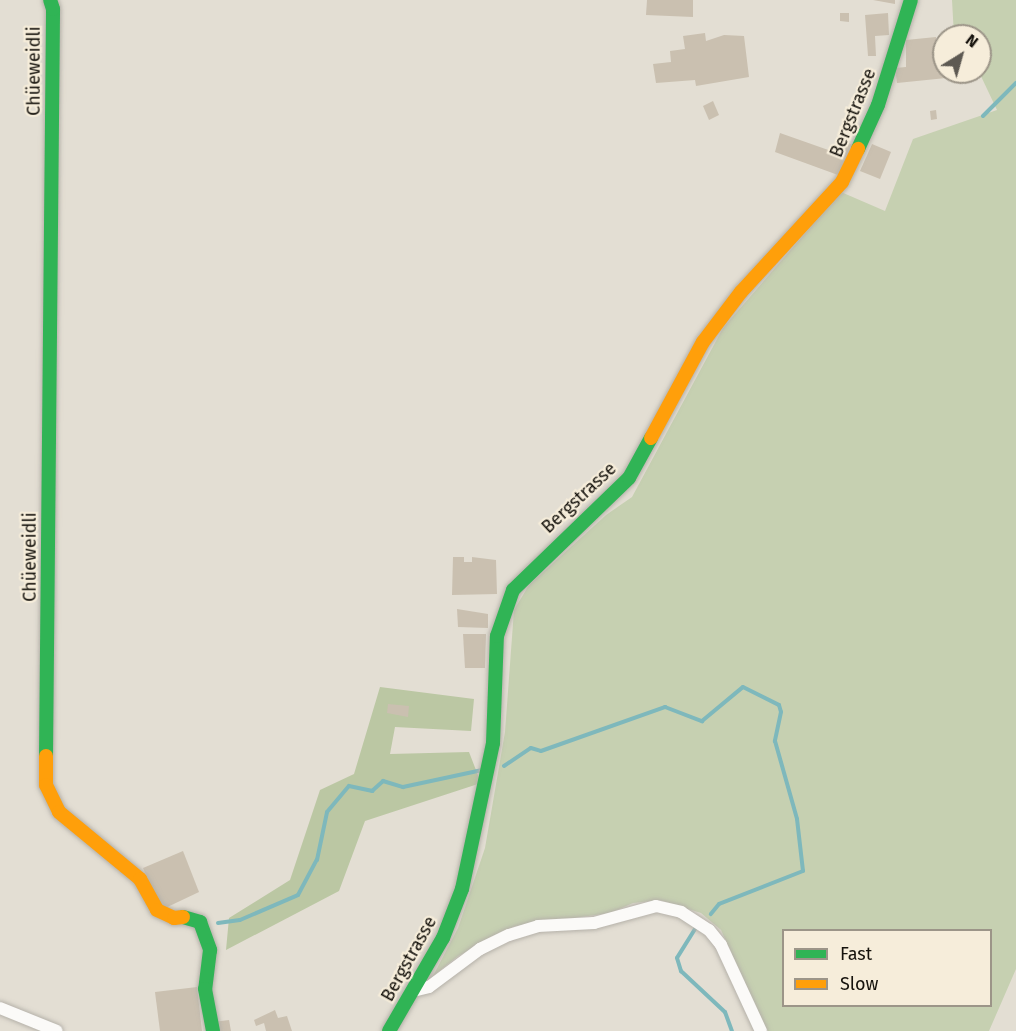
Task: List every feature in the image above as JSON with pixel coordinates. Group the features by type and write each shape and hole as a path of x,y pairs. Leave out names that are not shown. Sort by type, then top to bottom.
{"street":[{"name":"Chüeweidli","path":"50,0 53,21 46,785 59,812 140,879 157,910 174,918 188,916 200,922 210,950 205,989 213,1031"},
{"name":"Bergstrasse","path":"390,1031 453,914 471,856 493,743 497,636 510,597 538,562 629,478 703,342 741,292 842,182 874,116 911,0"},
{"path":"413,991 429,987 480,949 509,935 538,926 594,923 656,906 681,912 709,930 721,945 761,1031"},
{"path":"0,1008 57,1031"}],"green space":[{"path":"952,0 1016,0 1016,969 989,1031 767,1031 721,930 701,913 660,900 633,903 610,913 515,926 458,956 433,976 458,928 485,848 505,732 514,610 529,585 606,515 632,497 723,328 841,192 885,211 913,139 997,110 985,84 992,84 992,24 953,24"},
{"path":"380,687 474,699 471,731 395,727 390,754 469,752 481,783 365,821 339,891 226,950 229,918 290,880 320,790 354,774"}],"building":[{"path":"647,0 693,0 693,17 646,15"},
{"path":"873,0 895,0 895,4"},
{"path":"840,13 849,13 849,22 840,21"},
{"path":"888,13 889,35 875,36 876,56 868,56 865,15"},
{"path":"705,33 706,41 724,35 744,36 749,77 696,86 695,80 656,83 653,64 671,62 670,51 685,49 683,36"},
{"path":"932,37 932,79 897,83 895,68 906,67 906,40"},
{"path":"713,101 719,115 709,120 703,106"},
{"path":"936,110 937,119 931,120 930,111"},
{"path":"780,133 834,152 839,140 856,146 838,175 775,152"},
{"path":"872,144 891,152 880,179 860,171"},
{"path":"453,557 464,557 464,562 472,562 472,557 496,560 497,594 452,595"},
{"path":"457,609 488,614 488,628 458,627"},
{"path":"463,634 486,634 485,668 465,668"},
{"path":"388,704 409,706 408,717 387,713"},
{"path":"183,851 199,892 161,910 143,868"},
{"path":"197,987 202,1031 160,1031 155,992"},
{"path":"275,1010 278,1018 287,1016 292,1031 266,1031 264,1023 256,1026 254,1020"},
{"path":"229,1020 231,1031 214,1031 213,1022"}],"waterway":[{"path":"983,116 1016,83"},
{"path":"504,766 531,748 541,751 665,707 702,721 743,687 779,705 781,712 775,741 797,819 803,871 719,904 711,914"},
{"path":"218,923 240,920 298,895 317,860 327,812 349,786 372,791 383,781 403,787 482,770"},
{"path":"695,929 677,958 681,971 725,1012 732,1031"}],"traffic: fast":[{"path":"46,756 53,9 50,0"},
{"path":"858,149 878,105 911,0"},
{"path":"389,1031 443,938 462,889 493,743 497,636 513,590 629,478 651,438"},
{"path":"183,917 200,922 210,950 205,989 213,1031"}],"traffic: slow":[{"path":"651,438 703,342 741,292 842,182 858,149"},
{"path":"46,756 46,785 59,812 140,879 157,910 174,918 183,917"}]}
